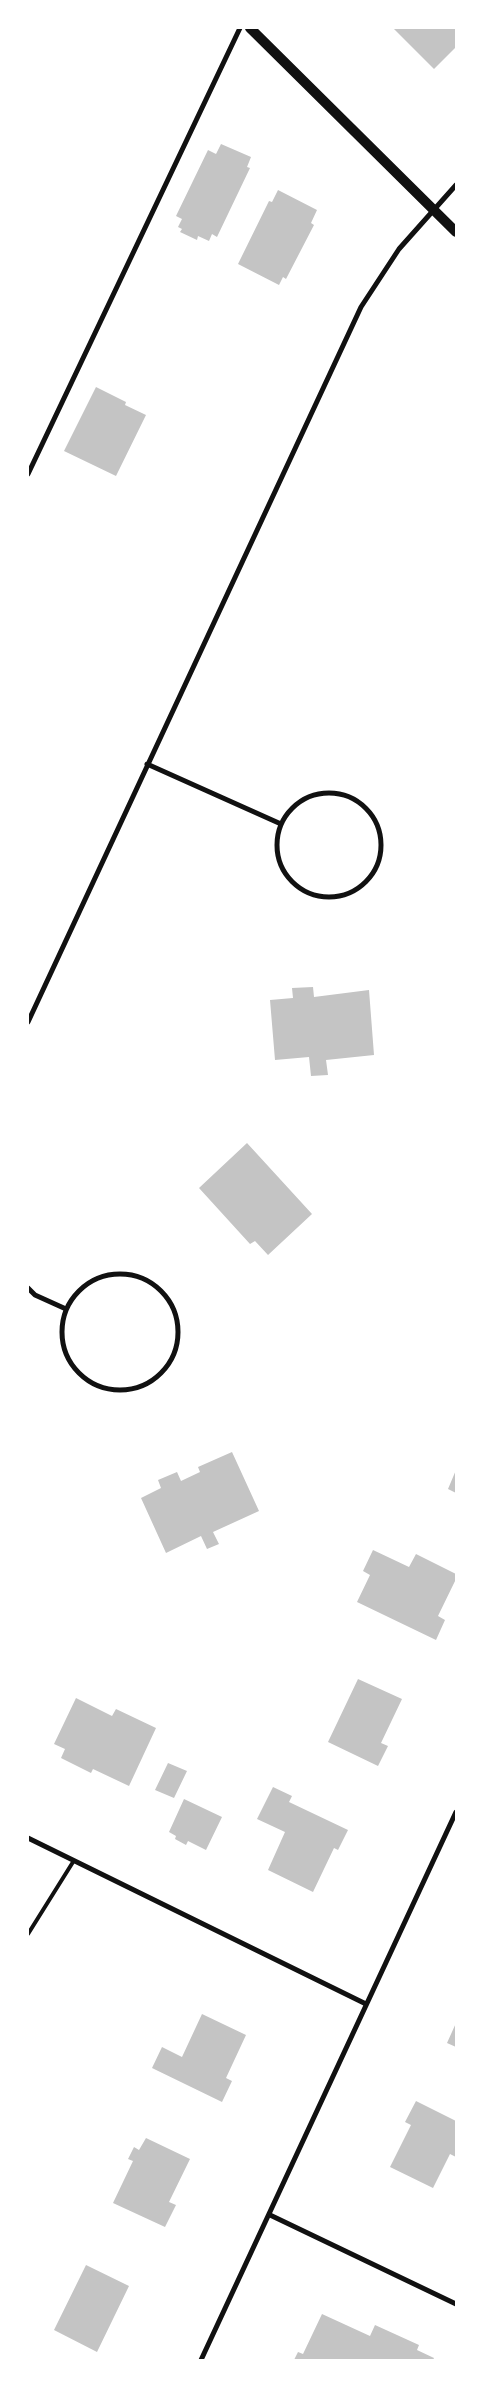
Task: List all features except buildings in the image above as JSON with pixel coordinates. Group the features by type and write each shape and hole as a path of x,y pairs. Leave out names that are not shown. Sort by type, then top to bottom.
{"main road":[{"path":"250,28 456,232"}],"street":[{"path":"28,474 240,28"},
{"path":"28,1022 361,307 399,249 456,185"},
{"path":"147,764 281,824"},
{"path":"330,792 351,796 367,808 379,826 382,846 377,866 365,883 348,894 328,898 308,893 291,881 279,864 276,844 281,824 293,806 310,795 330,792"},
{"path":"120,1274 143,1278 162,1291 174,1310 178,1333 173,1355 160,1374 141,1386 119,1391 97,1386 78,1373 66,1354 61,1331 66,1309 79,1290 98,1278 120,1274"},
{"path":"28,1288 35,1295 66,1309"},
{"path":"200,2360 270,2215 456,1812"},
{"path":"28,1838 73,1862 366,2004"},
{"path":"270,2215 456,2304"}],"lane":[{"path":"28,1934 73,1862"}]}
